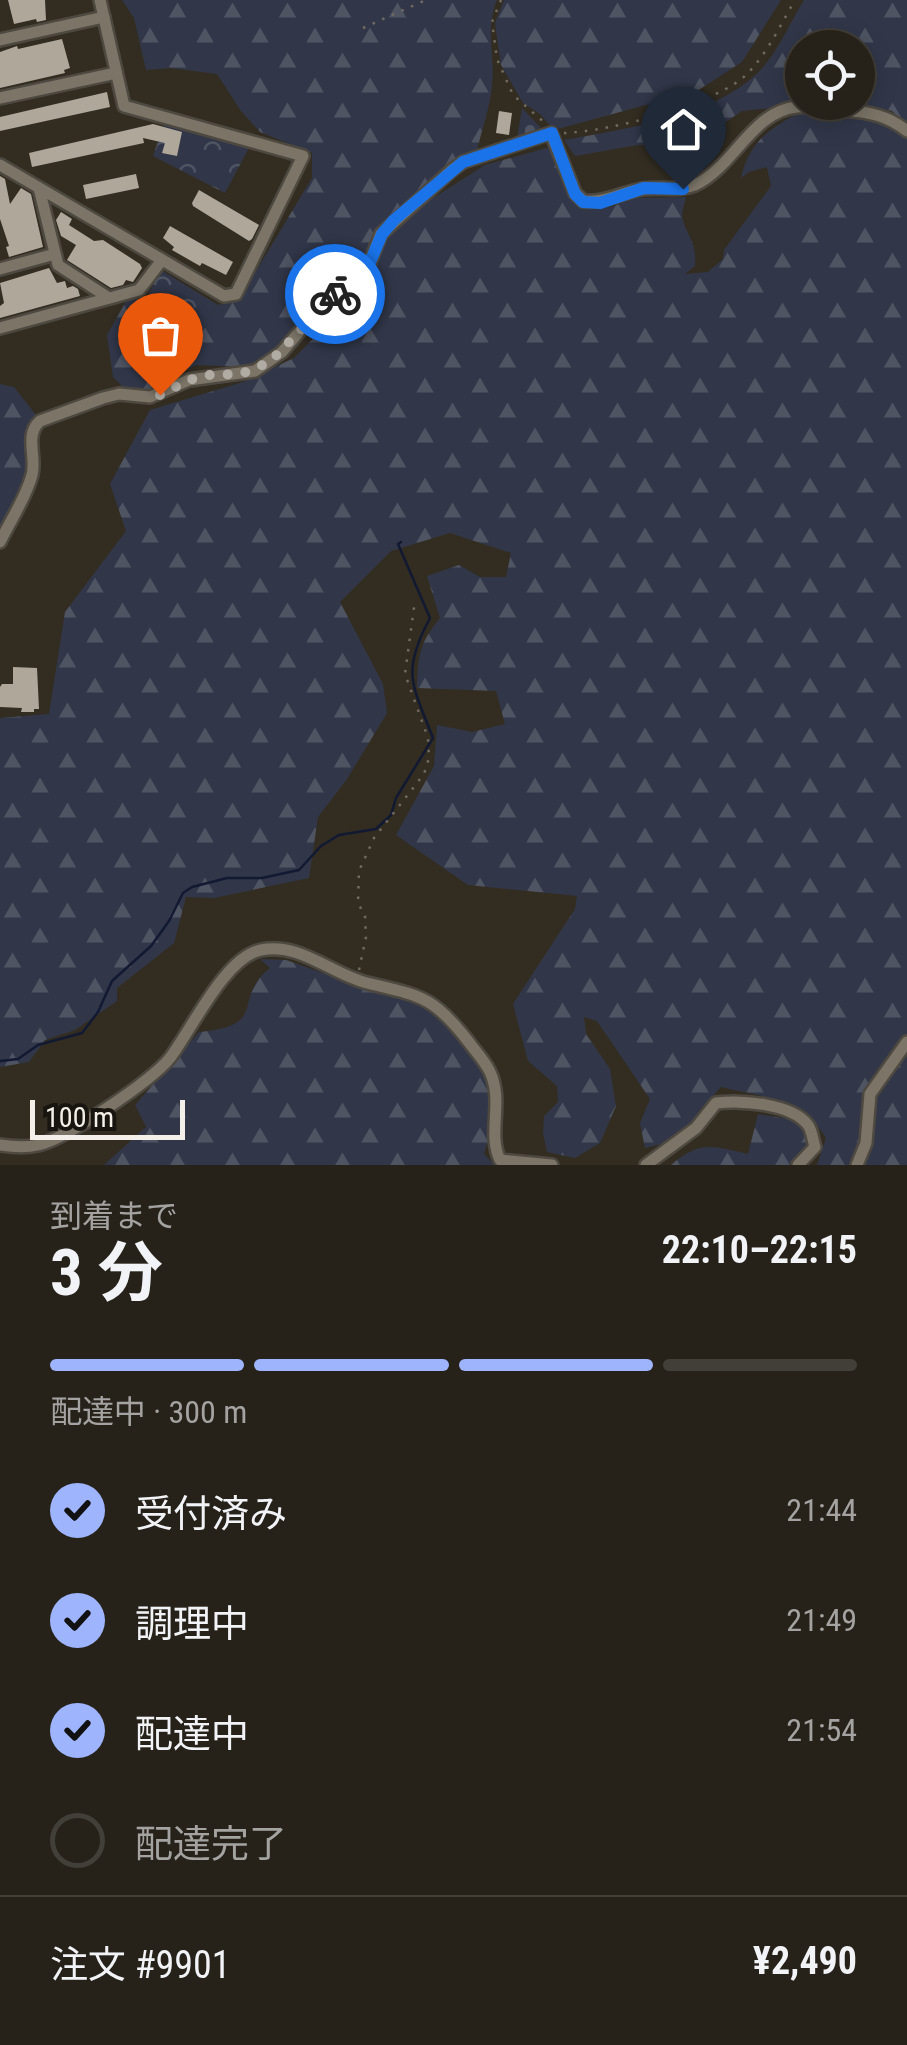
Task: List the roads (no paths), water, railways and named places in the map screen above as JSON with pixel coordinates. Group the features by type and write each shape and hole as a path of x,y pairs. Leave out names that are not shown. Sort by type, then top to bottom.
{"street":[{"path":"0,165 224,296 236,294 304,156 124,106 100,0"},
{"path":"0,40 104,17"},
{"path":"0,98 116,73"},
{"path":"0,542 32,473 31,440 34,426 40,421 102,398 118,394 160,395 189,380 241,374 270,362 327,301 368,267 382,234 394,220 463,162 552,133 575,194 583,202 600,203 644,188 683,189 696,184 718,170 764,120 795,107 866,112 887,117 907,131"},
{"path":"39,188 61,270 109,298"},
{"path":"1,265 55,254"},
{"path":"0,328 144,287 162,260"},
{"path":"0,1145 42,1145 76,1128 154,1073 168,1060 239,960 264,949 299,952 326,968 360,981 423,996 442,1008 490,1070 498,1099 495,1150 500,1160 552,1165"},
{"path":"857,1165 866,1143 870,1094 907,1042"},
{"path":"646,1165 696,1128 716,1102 732,1101 758,1103 795,1115 808,1125 815,1148 798,1165"}],"waterway":[{"path":"0,1061 18,1059 38,1045 82,1033 98,1012 112,981 151,946 183,893 192,887 227,878 262,878 299,870 321,846 339,835 376,829 391,815 396,798 433,738 413,678 415,652 430,618 398,544 401,542"}]}
